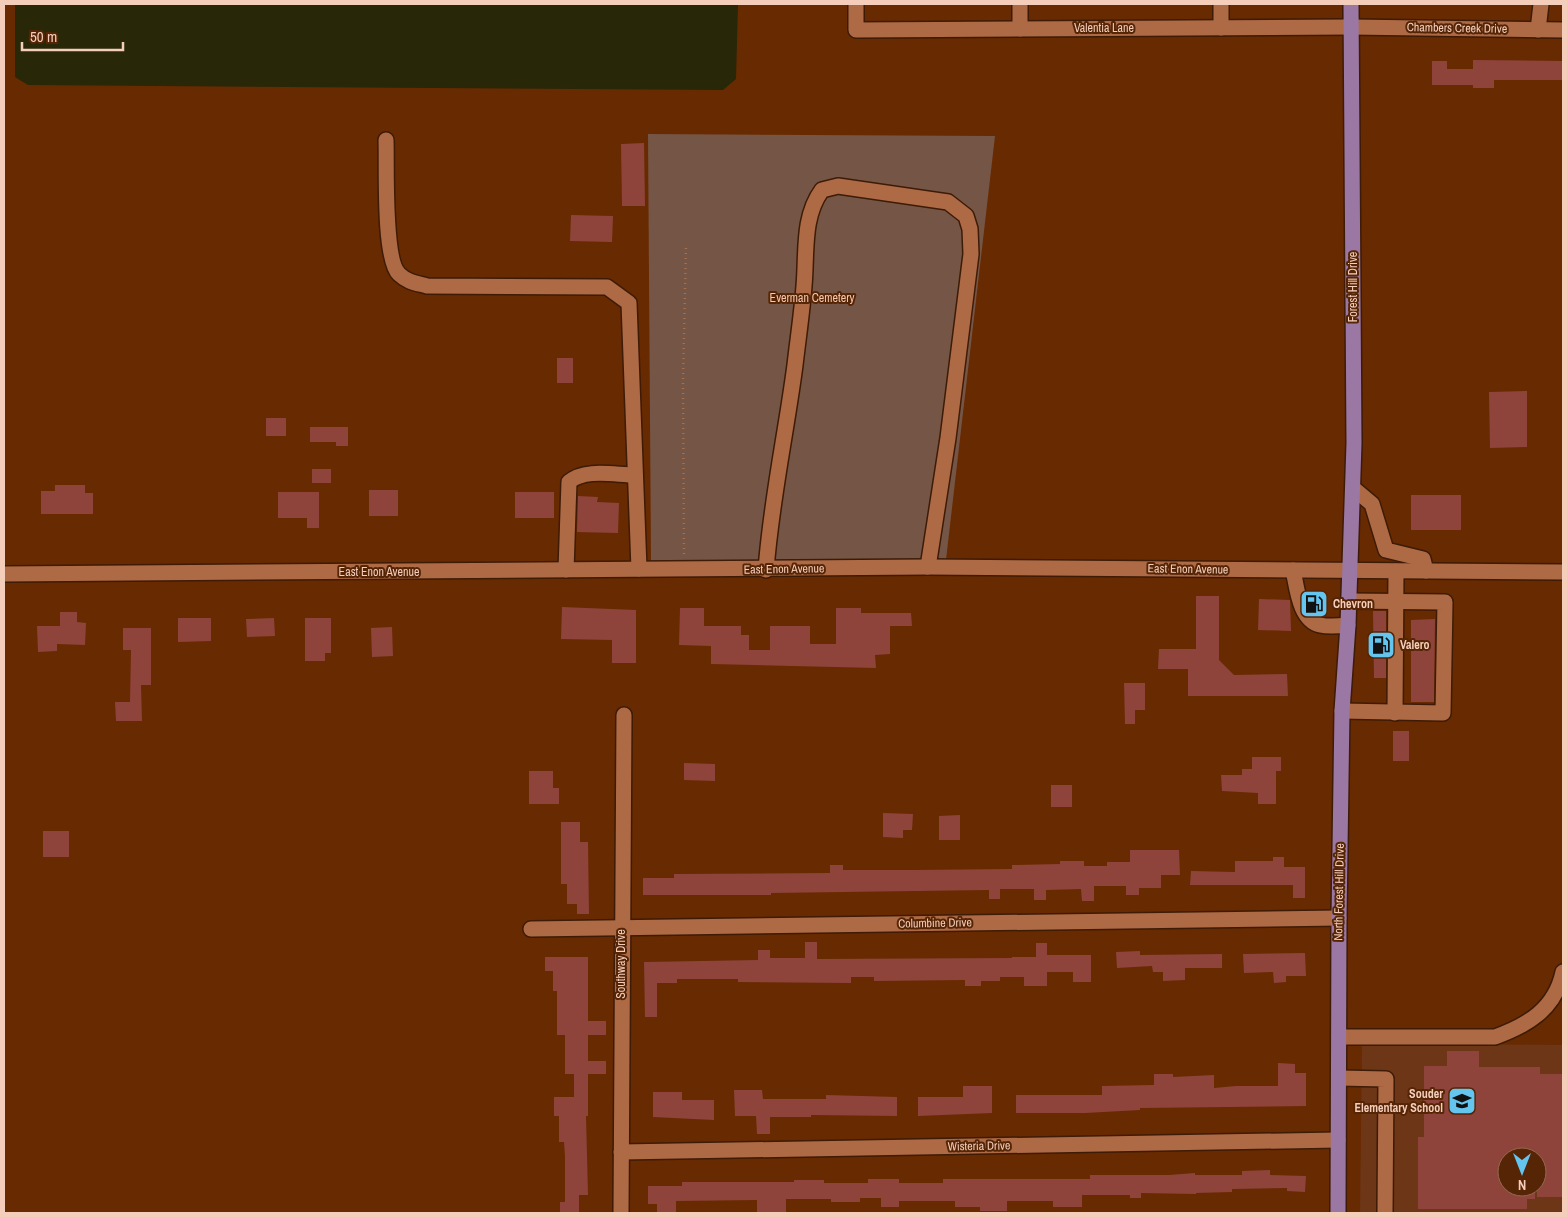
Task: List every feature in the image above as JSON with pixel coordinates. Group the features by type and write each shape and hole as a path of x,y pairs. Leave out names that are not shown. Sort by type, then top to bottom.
{"main road":[{"name":"Forest Hill Drive","path":"1350,571 1353,488 1351,4"},
{"name":"North Forest Hill Drive","path":"1338,1213 1342,711 1350,571"}],"street":[{"name":"Valentia Lane","path":"856,4 856,30 1351,27"},
{"path":"1020,4 1020,29"},
{"path":"1220,28 1221,4"},
{"path":"1538,30 1540,4"},
{"name":"Chambers Creek Drive","path":"1351,27 1563,30"},
{"path":"386,140 389,254 392,265 398,274 409,282 427,286 606,287 629,303 639,569"},
{"path":"766,570 770,520 798,340 808,225 813,202 822,190 838,186 948,202 966,216 970,229 971,254 950,419 928,567"},
{"path":"566,570 569,482 576,476 587,474 635,475"},
{"path":"1353,488 1372,504 1386,550 1423,560 1426,571"},
{"name":"East Enon Avenue","path":"4,574 639,569 766,570 928,567 1563,572"},
{"path":"1294,570 1299,599 1307,616 1322,626 1348,626"},
{"path":"1395,713 1396,571"},
{"path":"1342,711 1443,714 1444,602 1349,601"},
{"name":"Southway Drive","path":"621,1213 621,927 624,716"},
{"name":"Columbine Drive","path":"530,929 1339,918"},
{"path":"1338,1037 1495,1038 1538,1014 1552,1002 1560,985 1563,972"},
{"path":"1338,1078 1386,1079 1385,1213"},
{"name":"Wisteria Drive","path":"620,1152 1338,1140"}],"path":[{"path":"684,569 683,380 686,246"}],"shaded area":[{"path":"15,4 738,4 736,79 723,90 28,85 15,77"},
{"name":"Souder Elementary School","path":"1362,1043 1563,1045 1563,1213 1360,1213"}],"green space":[{"name":"Everman Cemetery","path":"648,134 995,136 946,560 651,561"}],"building":[{"path":"1473,60 1563,61 1563,80 1494,80 1494,88 1473,88 1473,85 1432,85 1432,61 1447,61 1447,69 1473,69"},
{"path":"644,143 645,206 622,206 621,144"},
{"path":"571,215 613,216 612,242 570,241"},
{"path":"557,358 573,358 573,383 557,383"},
{"path":"1527,391 1527,447 1490,448 1489,392"},
{"path":"266,418 286,418 286,436 266,436"},
{"path":"310,427 348,427 348,446 336,446 336,442 310,442"},
{"path":"312,469 331,469 331,483 312,483"},
{"path":"55,485 85,485 85,493 93,493 93,514 41,514 41,491 55,491"},
{"path":"369,490 398,490 398,516 369,516"},
{"path":"278,492 319,492 319,528 307,528 307,518 278,518"},
{"path":"515,492 554,492 554,518 515,518"},
{"path":"1411,495 1461,495 1461,530 1411,530"},
{"path":"578,496 598,497 597,502 619,503 618,533 577,532"},
{"path":"1316,591 1325,611 1318,614 1312,606 1308,594"},
{"path":"1196,596 1219,596 1219,660 1234,675 1287,674 1288,696 1188,696 1188,669 1158,669 1159,649 1196,649"},
{"path":"1259,599 1290,600 1291,631 1258,630"},
{"path":"562,607 636,610 636,663 612,663 612,640 561,639"},
{"path":"680,608 704,608 704,626 741,626 741,635 749,635 749,650 770,650 770,626 810,626 810,644 836,644 836,608 861,608 861,613 911,613 912,626 890,626 890,654 875,655 876,668 711,664 711,646 679,645"},
{"name":"Valero","path":"1373,611 1386,611 1386,678 1374,678"},
{"path":"60,612 77,612 77,622 86,623 85,645 57,644 57,651 38,652 37,626 60,626"},
{"path":"178,618 211,618 211,641 178,642"},
{"path":"274,618 275,636 247,637 246,619"},
{"path":"305,618 331,618 331,653 325,653 325,661 305,661"},
{"path":"1435,619 1434,702 1411,702 1411,620"},
{"path":"392,627 393,656 372,657 371,628"},
{"path":"123,628 151,628 151,685 141,685 142,721 116,721 115,702 130,702 131,650 123,650"},
{"path":"1124,683 1145,683 1145,710 1135,710 1135,724 1125,724"},
{"path":"1393,731 1409,731 1409,761 1393,761"},
{"path":"1252,757 1281,757 1281,771 1276,771 1276,804 1258,804 1258,793 1222,791 1221,775 1242,775 1242,769 1252,769"},
{"path":"684,763 715,764 715,781 684,780"},
{"path":"529,771 553,771 553,788 559,788 559,804 529,804"},
{"path":"1051,785 1072,785 1072,807 1051,807"},
{"path":"883,813 913,814 912,830 903,830 903,838 883,837"},
{"path":"960,815 960,840 939,840 939,816"},
{"path":"561,822 580,822 580,842 588,842 589,914 577,914 577,904 567,904 567,884 561,884"},
{"path":"43,831 69,831 69,857 43,857"},
{"path":"1130,850 1179,850 1180,875 1161,875 1161,888 1139,888 1139,895 1126,895 1126,886 1094,886 1094,901 1082,901 1081,889 1046,890 1046,900 1034,900 1034,889 1000,889 1000,899 989,899 989,890 771,893 771,895 643,895 643,878 674,878 674,874 830,873 830,865 843,865 843,870 1012,869 1012,865 1060,864 1060,861 1084,861 1084,866 1107,866 1107,862 1130,862"},
{"path":"1273,857 1284,857 1284,867 1305,867 1305,898 1293,898 1293,885 1190,885 1191,871 1235,872 1235,861 1273,861"},
{"path":"805,942 817,942 817,959 1036,957 1036,943 1047,943 1047,955 1091,955 1091,982 1073,982 1073,972 1047,972 1047,986 1024,986 1024,977 1000,977 1000,981 981,981 981,986 965,986 965,980 874,981 874,977 851,977 851,983 738,982 738,979 677,979 677,983 657,983 657,1017 645,1017 644,962 758,960 758,950 770,950 770,958 805,958"},
{"path":"1140,951 1140,955 1222,954 1222,968 1185,968 1185,980 1163,981 1163,972 1153,972 1152,966 1117,968 1116,952"},
{"path":"1305,953 1306,976 1286,976 1286,982 1274,983 1273,972 1244,973 1243,954"},
{"path":"545,957 588,957 588,1021 606,1021 606,1035 588,1035 588,1061 606,1061 606,1074 588,1074 588,1116 586,1116 588,1195 579,1195 579,1213 560,1213 560,1202 565,1202 565,1156 564,1142 559,1142 559,1116 554,1116 554,1097 574,1097 574,1074 565,1074 565,1035 557,1035 557,991 553,991 553,971 545,971"},
{"name":"Souder Elementary School","path":"1447,1051 1479,1051 1479,1067 1540,1067 1540,1074 1562,1074 1563,1197 1547,1197 1547,1147 1497,1147 1497,1197 1535,1197 1535,1199 1527,1199 1527,1209 1418,1209 1418,1137 1424,1137 1424,1066 1447,1066"},
{"path":"1278,1063 1295,1064 1295,1073 1306,1073 1306,1106 1140,1108 1140,1110 1085,1113 1016,1113 1016,1095 1102,1095 1102,1086 1154,1085 1154,1074 1173,1074 1173,1077 1214,1075 1214,1088 1278,1086"},
{"path":"963,1086 992,1086 992,1113 918,1116 918,1097 963,1097"},
{"path":"734,1090 762,1090 763,1099 826,1099 826,1095 897,1097 897,1116 811,1115 811,1117 770,1117 770,1134 757,1134 756,1116 735,1116"},
{"path":"653,1092 682,1092 682,1100 714,1100 714,1120 653,1117"},
{"path":"1270,1170 1270,1175 1306,1176 1305,1192 1287,1191 1287,1188 1232,1189 1232,1192 1196,1194 1141,1193 1141,1198 1130,1198 1130,1195 1082,1195 1082,1207 1053,1207 1053,1201 1007,1201 1007,1211 980,1211 980,1207 955,1207 955,1201 899,1201 899,1207 881,1207 881,1198 860,1198 860,1202 831,1202 831,1199 786,1199 786,1213 757,1213 757,1200 676,1201 676,1213 657,1213 657,1204 648,1204 648,1186 682,1186 682,1182 794,1182 794,1180 824,1180 824,1183 868,1183 868,1179 899,1179 899,1183 943,1183 943,1179 1090,1179 1090,1175 1169,1175 1195,1173 1195,1175 1242,1175 1242,1171"}],"place":[{"name":"Chevron","path":"1314,604"},
{"name":"Valero","path":"1381,645"},
{"name":"Souder Elementary School","path":"1462,1101"}]}
